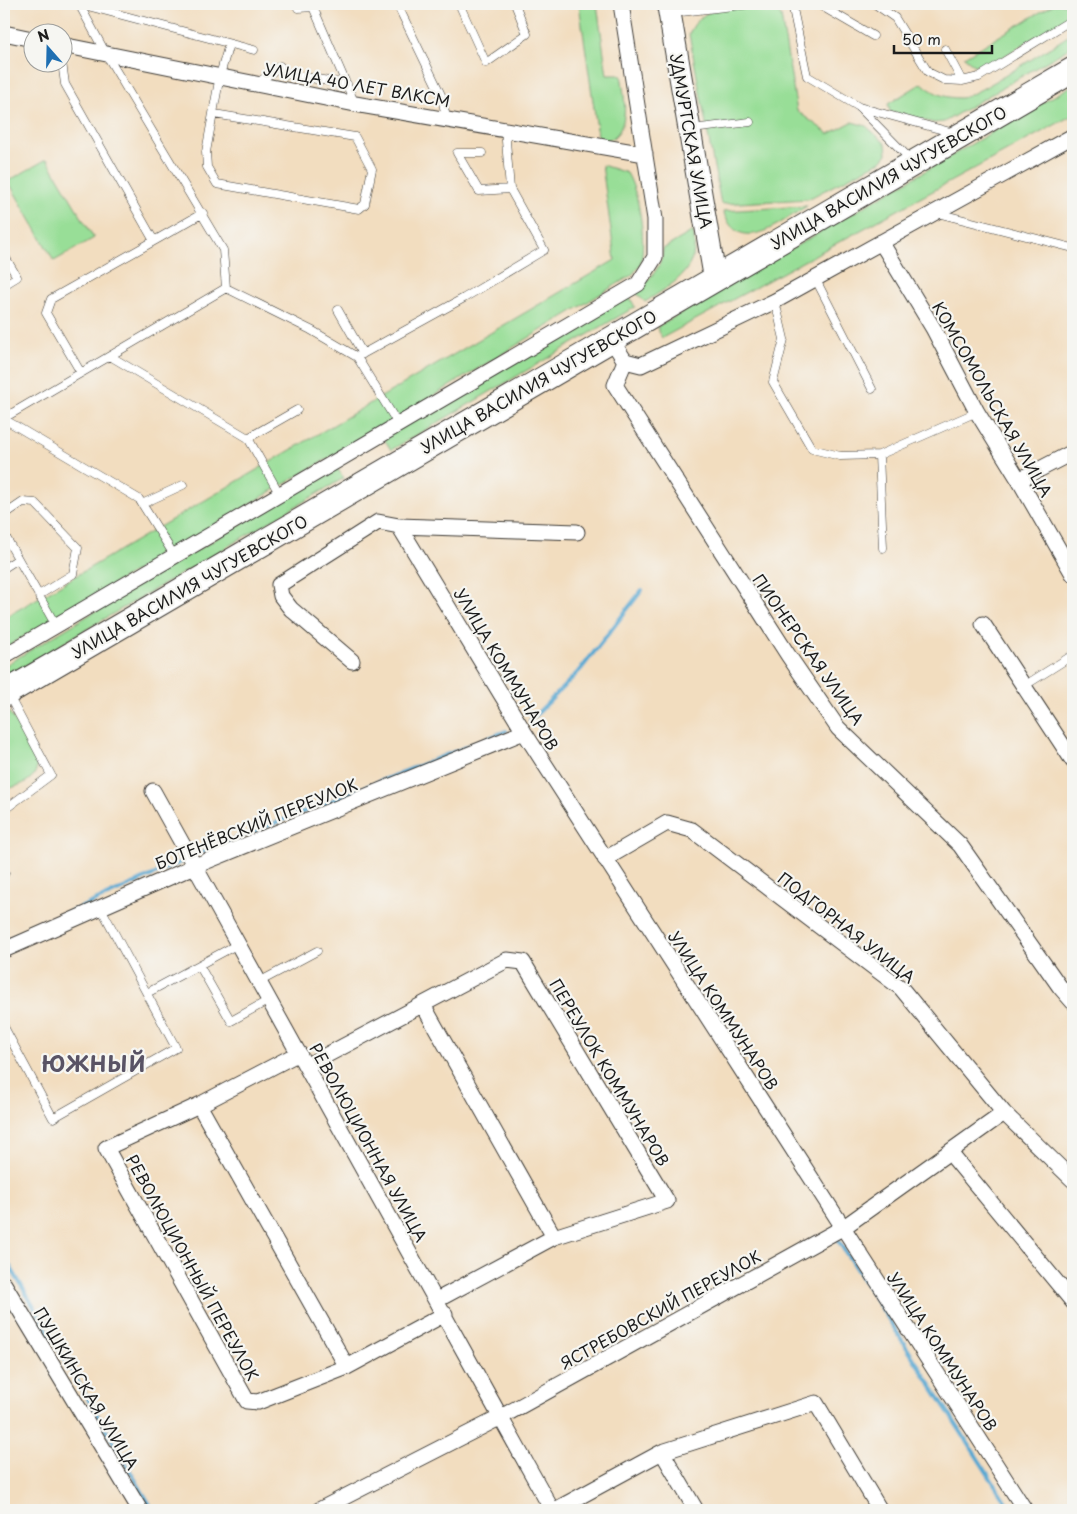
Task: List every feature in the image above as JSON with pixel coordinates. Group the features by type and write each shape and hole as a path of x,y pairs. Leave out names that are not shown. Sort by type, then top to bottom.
{"main road":[{"name":"УДМУРТСКАЯ УЛИЦА","path":"669,9 715,278"},
{"name":"УЛИЦА ВАСИЛИЯ ЧУГУЕВСКОГО","path":"5,693 1073,70"}],"street":[{"path":"621,4 645,154"},
{"path":"4,33 22,37"},
{"name":"УЛИЦА 40 ЛЕТ ВЛКСМ","path":"72,47 220,75 355,104 446,118 645,154"},
{"path":"611,338 625,361 642,365 775,301 1073,136"},
{"name":"УЛИЦА ВАСИЛИЯ ЧУГУЕВСКОГО","path":"4,656 55,624 638,284 655,257 655,219 645,154"},
{"name":"КОМСОМОЛЬСКАЯ УЛИЦА","path":"881,242 933,328 977,412 1020,480 1073,574"},
{"name":"ПИОНЕРСКАЯ УЛИЦА","path":"625,361 615,385 788,655 838,728 960,844 1060,987 1073,1002"},
{"path":"1020,480 1073,452"},
{"path":"352,661 291,609 281,596 279,585 378,522 399,526 578,532"},
{"name":"УЛИЦА КОММУНАРОВ","path":"399,526 524,732 1025,1510"},
{"path":"983,624 1073,761"},
{"name":"БОТЕНЁВСКИЙ ПЕРЕУЛОК","path":"4,950 195,866 524,732"},
{"name":"РЕВОЛЮЦИОННАЯ УЛИЦА","path":"153,791 553,1510"},
{"name":"ПОДГОРНАЯ УЛИЦА","path":"605,859 667,823 692,830 901,988 1004,1113 1073,1180"},
{"name":"РЕВОЛЮЦИОННЫЙ ПЕРЕУЛОК","path":"445,1314 347,1366 258,1402 247,1401 106,1148 423,1005 507,960 523,962"},
{"name":"ПЕРЕУЛОК КОММУНАРОВ","path":"523,962 667,1201 554,1237"},
{"path":"423,1005 554,1237 437,1300"},
{"path":"200,1105 347,1366"},
{"name":"ЯСТРЕБОВСКИЙ ПЕРЕУЛОК","path":"319,1510 501,1417 844,1227 950,1154 1004,1113"},
{"path":"950,1154 1073,1302"},
{"name":"ПУШКИНСКАЯ УЛИЦА","path":"4,1284 140,1510"},
{"path":"553,1510 662,1452 816,1402 880,1510"},
{"path":"662,1452 696,1510"}],"lane":[{"path":"79,4 254,50"},
{"path":"79,4 106,54 203,213 223,250 226,288"},
{"path":"397,4 442,97 446,118"},
{"path":"461,8 486,63 527,34 515,4"},
{"path":"669,9 751,4"},
{"path":"792,4 807,76 859,107 913,162"},
{"path":"818,4 873,36"},
{"path":"875,4 895,18 928,72 944,80 962,81 979,77 1073,19"},
{"path":"298,8 313,7 355,104"},
{"path":"214,114 355,137 372,169 365,204 359,209 217,184 207,167 206,152 220,75 229,44"},
{"path":"945,49 962,81"},
{"path":"258,83 280,66 286,74 347,84"},
{"path":"64,72 66,84 154,241"},
{"path":"859,107 961,135"},
{"path":"690,129 750,122"},
{"path":"360,356 464,298 544,250 510,189 505,130"},
{"path":"482,153 457,152 479,191 510,189"},
{"path":"933,212 1073,248"},
{"path":"81,373 46,313 51,299 203,213"},
{"path":"4,255 17,277 4,285"},
{"path":"815,278 872,389"},
{"path":"226,288 360,356"},
{"path":"174,555 139,499 4,419 226,288"},
{"path":"775,301 784,339 773,382 812,449 840,456 879,455 977,412"},
{"path":"338,310 360,356 398,424"},
{"path":"110,356 248,438 279,493"},
{"path":"248,438 297,410"},
{"path":"879,455 883,548"},
{"path":"142,504 183,485"},
{"path":"4,515 23,502 35,503 78,548 73,574 39,595"},
{"path":"4,534 55,624"},
{"path":"4,568 18,559"},
{"path":"1024,686 1073,656"},
{"path":"4,810 51,775 5,693"},
{"path":"4,1027 53,1118 176,1048 101,908"},
{"path":"147,993 238,944"},
{"path":"259,982 317,951"},
{"path":"199,965 230,1021 269,1000"}],"green space":[{"path":"579,4 597,4 607,75 621,75 625,108 622,124 614,137 599,143"},
{"path":"749,4 767,6 774,9 781,16 797,111 829,134 852,122 866,126 886,144 887,154 881,161 808,199 721,204 689,34 700,18 714,10"},
{"path":"1054,4 1067,4 1068,17 988,66 974,65 964,57"},
{"path":"1073,33 1073,46 944,122 934,123 890,112 888,104 922,83 930,90 944,96 960,98 968,96"},
{"path":"1073,85 1073,115 662,338 657,327"},
{"path":"47,159 94,238 54,261 8,181"},
{"path":"602,165 627,173 635,192 643,241 640,264 632,275 392,421 4,648 4,618 615,260"},
{"path":"807,206 773,227 750,234 739,232 730,225 723,211"},
{"path":"693,231 693,256 689,266 675,282 645,302 635,292 650,278 657,268 663,249"},
{"path":"628,294 635,307 391,450 383,437"},
{"path":"336,467 344,478 4,678 4,666"},
{"path":"8,711 31,746 36,757 37,767 33,776 23,783 6,789 4,788 4,714"}],"waterway":[{"path":"530,721 581,669 642,590"},
{"path":"203,852 506,731"},
{"path":"4,942 186,860"},
{"path":"837,1239 1011,1510"},
{"path":"4,1256 153,1510"}],"district":[{"name":"ЮЖНЫЙ","path":"94,1063"}]}
